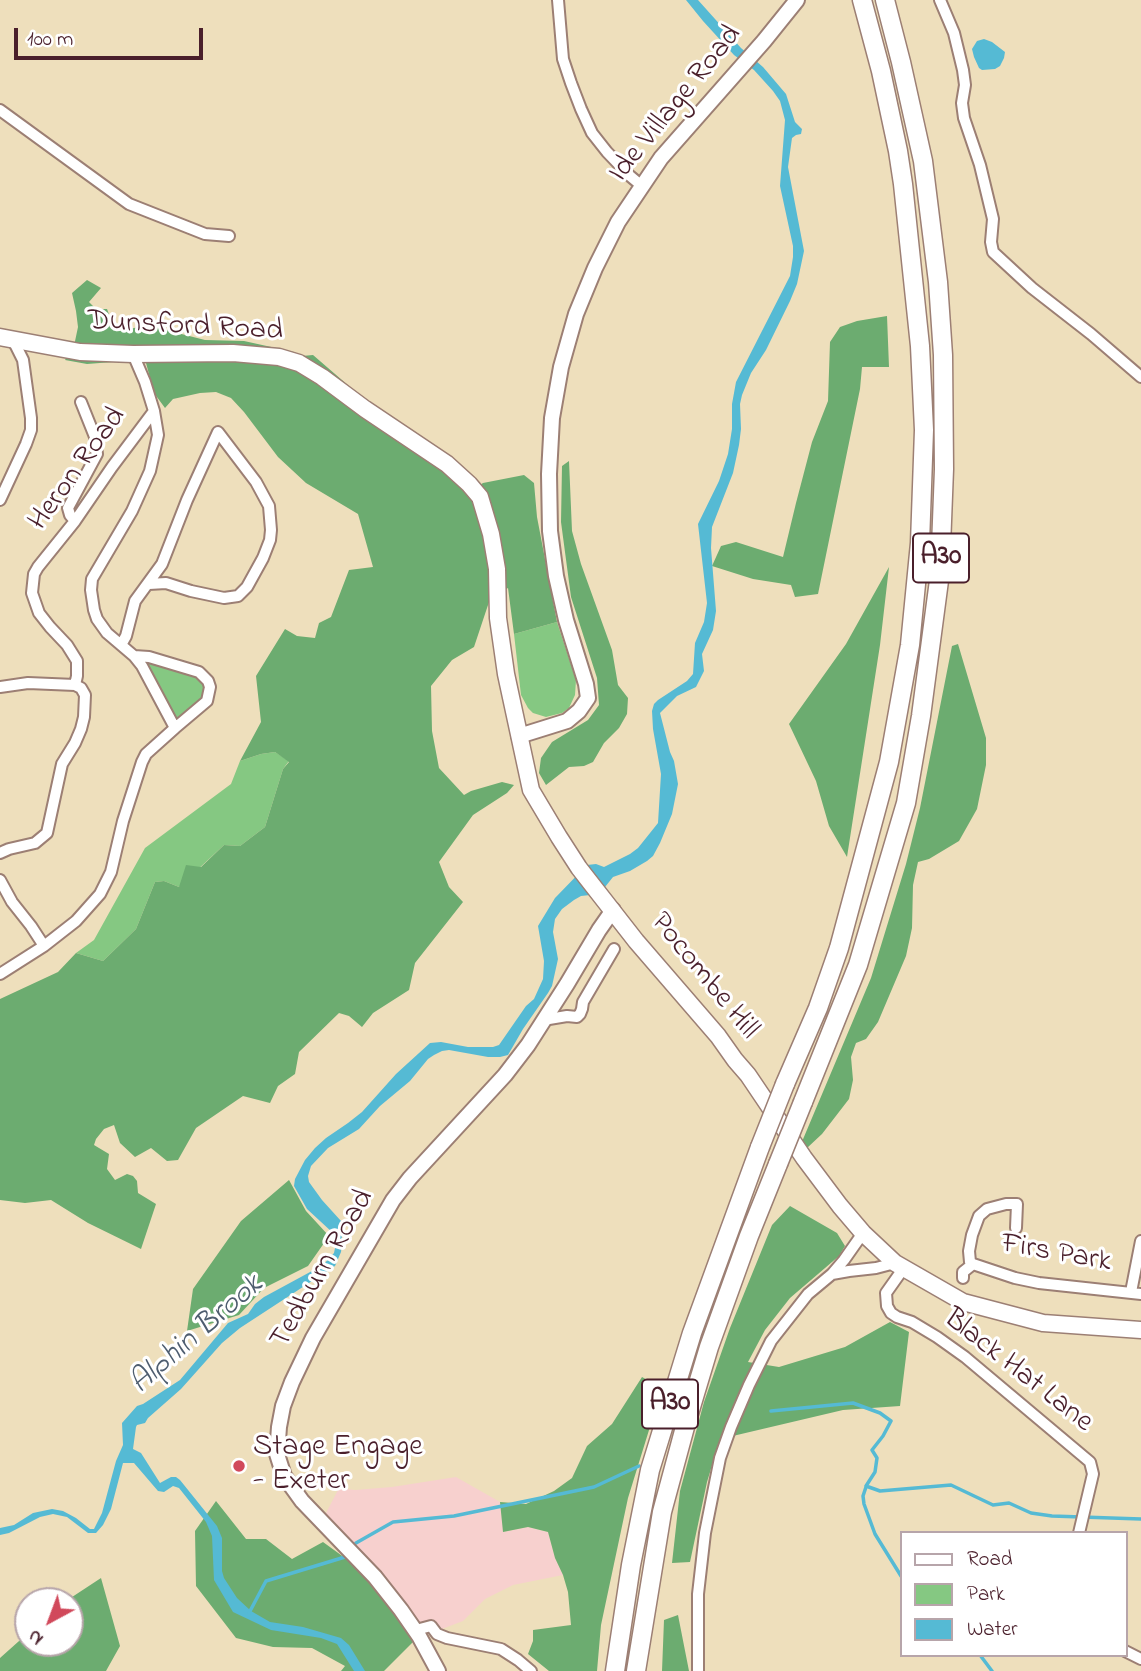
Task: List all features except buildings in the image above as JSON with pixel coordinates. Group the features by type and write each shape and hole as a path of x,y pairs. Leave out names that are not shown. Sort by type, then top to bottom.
{"highway":[{"name":"A30","path":"615,1671 631,1565 650,1470 692,1333 760,1147 818,1008 839,948 889,762 910,645 920,543 924,430 920,346 898,151 862,0"},
{"name":"A30","path":"636,1671 663,1512 685,1427 709,1347 749,1236 858,965 906,803 921,716 940,573 944,469 943,355 938,282 923,161 884,0"}],"main road":[{"name":"Dunsford Road","path":"7,339 80,352 233,353 279,357 299,363 322,377 447,464 480,497 491,534 497,569 498,618 506,674"},
{"name":"Pocombe Hill","path":"506,674 531,790 559,837 636,941 748,1075 804,1158 863,1233 899,1266 963,1303 1043,1323 1141,1330"}],"street":[{"path":"558,0 563,59 581,110 592,132 607,152 642,186"},
{"name":"Ide Village Road","path":"519,736 567,721 579,711 588,698 555,576 550,531 552,418 561,367 576,314 618,222 661,158 797,0"},
{"path":"940,0 954,33 965,85 962,103 964,118 980,165 993,219 993,252 1032,288 1141,377"},
{"path":"0,110 129,204 205,234 229,236"},
{"path":"0,500 31,430 23,360 7,339"},
{"name":"Heron Road","path":"0,853 35,843 47,833 62,764 81,729 85,695 75,685 77,661 73,652 39,612 32,593 34,574 75,522 154,411 133,354"},
{"path":"75,522 69,515 68,508 97,454 95,437 81,402"},
{"path":"154,411 158,435 150,471 132,511 92,579 91,590 97,619 107,633 134,656 146,673 174,728"},
{"path":"121,645 135,601 162,564 218,432 256,482 269,506 270,540 263,558 247,587 238,596 224,598 166,583 149,584"},
{"path":"0,974 44,946 76,921 100,894 111,872 123,821 146,754 207,701 210,687 199,672 149,657 134,656"},
{"path":"0,687 28,683 75,685"},
{"path":"0,880 12,902 44,946"},
{"path":"0,908 12,902"},
{"name":"Tedburn Road","path":"438,1671 416,1630 375,1577 302,1501 284,1476 277,1454 283,1406 313,1338 393,1200 505,1075 613,910"},
{"path":"543,1020 577,1017 580,1014 583,1002 614,949"},
{"name":"Firs Park","path":"1016,1228 1017,1204 987,1209 979,1216 972,1235 969,1251 971,1262 1015,1278 1039,1283 1136,1293 1141,1241"},
{"path":"698,1671 698,1594 705,1533 720,1458 731,1427 771,1341 808,1294 832,1274 863,1233"},
{"name":"Firs Park","path":"962,1278 963,1272 973,1264"},
{"path":"832,1274 899,1266"},
{"name":"Black Hat Lane","path":"899,1266 886,1293 887,1306 891,1312 937,1337 965,1357 1090,1462 1093,1474 1081,1523"},
{"path":"416,1630 431,1626 437,1634 447,1638 501,1649 531,1671"}],"shaded area":[{"path":"456,1477 500,1502 504,1532 528,1527 548,1532 563,1575 513,1585 485,1599 463,1621 426,1635 389,1583 325,1515 339,1488 355,1490 392,1487"}],"green space":[{"path":"87,280 101,288 89,302 96,309 107,309 115,330 122,331 146,325 205,340 244,341 302,356 313,355 452,475 468,493 483,483 524,475 534,483 537,517 557,622 514,634 508,588 490,599 474,647 452,660 431,686 432,731 439,768 464,795 502,782 514,785 507,793 473,815 439,862 449,887 463,902 415,963 409,990 373,1013 362,1027 349,1016 339,1013 299,1052 295,1074 278,1086 270,1103 243,1096 196,1128 178,1160 167,1161 151,1148 135,1157 120,1143 114,1125 104,1129 96,1139 94,1145 109,1154 107,1169 115,1180 127,1174 133,1176 137,1181 138,1193 156,1204 141,1249 88,1223 51,1200 25,1203 0,1200 0,999 58,972 76,953 103,961 136,929 155,882 164,881 179,887 186,865 201,867 224,845 240,846 265,827 283,769 289,762 275,752 240,761 261,722 256,676 285,629 297,636 315,638 319,623 331,617 349,570 373,567 358,514 306,483 278,457 231,398 216,392 200,393 173,399 165,408 154,393 146,363 87,364 65,360 74,346 78,327 72,293"},
{"path":"887,316 889,367 862,367 860,389 818,594 795,597 791,585 753,579 712,566 721,546 736,542 783,557 812,442 828,401 830,342 840,327"},
{"path":"569,461 572,531 612,650 618,685 628,698 627,714 593,762 569,767 546,785 539,773 541,758 552,742 588,720 599,705 597,678 571,597 561,522 562,466"},
{"path":"889,567 880,645 847,857 829,826 816,781 789,724 846,644"},
{"path":"557,622 576,680 575,695 569,708 562,713 546,717 533,713 521,695 514,634"},
{"path":"958,644 986,738 986,765 977,809 959,841 929,859 918,862 913,885 912,928 906,956 878,1022 866,1039 856,1043 851,1057 853,1080 849,1099 822,1134 807,1148 801,1144 871,978 906,864 920,808 952,646"},
{"path":"146,662 193,674 202,680 203,699 179,720 174,719"},
{"path":"275,752 289,761 283,769 265,827 240,846 224,845 179,887 164,881 155,882 136,929 103,961 76,953 94,940 145,848 231,784 240,761"},
{"path":"289,1180 306,1211 329,1236 308,1266 264,1288 239,1315 187,1331 193,1289 241,1221"},
{"path":"790,1206 837,1233 845,1246 839,1256 790,1298 765,1330 748,1362 779,1367 845,1347 890,1322 909,1332 900,1406 843,1410 720,1439 707,1482 690,1562 672,1563 680,1491 704,1402 730,1328 772,1225"},
{"path":"642,1377 662,1388 628,1498 601,1625 597,1671 549,1671 528,1654 533,1641 533,1630 571,1625 568,1592 548,1532 528,1527 503,1532 500,1502 526,1504 554,1491 572,1478 587,1446 612,1424"},
{"path":"216,1501 246,1539 266,1539 292,1559 323,1542 363,1571 401,1613 413,1642 384,1671 341,1671 345,1666 312,1648 273,1647 236,1638 196,1586 195,1531"},
{"path":"101,1578 120,1646 106,1671 0,1671 0,1658 14,1646 14,1657 84,1657 84,1589"},
{"path":"678,1615 689,1671 662,1671 664,1620"}],"water":[{"path":"686,0 698,0 786,94 795,122 802,129 801,134 792,138 788,167 804,251 797,284 790,301 742,395 741,429 733,473 712,527 716,611 713,630 702,654 704,671 696,687 677,696 660,713 678,784 672,814 653,856 630,871 613,877 605,887 574,900 562,909 555,919 553,932 558,959 552,986 508,1055 488,1057 449,1050 434,1055 359,1129 328,1148 311,1166 309,1182 341,1221 341,1252 335,1266 240,1328 222,1343 181,1389 145,1423 136,1427 133,1449 141,1453 160,1483 171,1477 180,1480 217,1526 222,1538 222,1571 237,1598 251,1611 270,1622 303,1627 341,1638 349,1645 365,1671 354,1671 337,1644 321,1638 271,1630 233,1612 214,1580 212,1536 206,1522 179,1488 173,1486 164,1492 158,1491 134,1463 123,1463 111,1509 96,1533 88,1533 67,1517 53,1514 40,1517 9,1533 0,1535 0,1528 14,1525 33,1513 52,1509 63,1511 94,1529 102,1513 123,1445 122,1423 137,1406 180,1380 228,1323 248,1314 264,1297 323,1265 334,1253 336,1243 333,1233 307,1209 294,1186 305,1160 326,1138 362,1112 396,1074 430,1043 441,1042 468,1047 499,1045 526,1006 534,999 543,979 544,961 538,926 555,898 587,865 604,867 630,854 658,823 661,774 652,711 658,700 693,674 695,643 704,622 707,603 698,524 719,481 728,454 736,382 790,276 793,257 780,186 785,120 780,101 754,70 734,55"},
{"path":"984,39 1005,52 1000,66 995,69 982,70 974,57 972,49 977,41"}],"waterway":[{"path":"771,1411 853,1403 880,1413 891,1421 872,1450 877,1458 875,1472 866,1486 880,1491 951,1485 993,1505 1009,1503 1031,1513 1141,1519"},
{"path":"356,1543 393,1522 454,1516 594,1487 639,1466"},
{"path":"866,1487 864,1504 875,1534 900,1574"},
{"path":"249,1613 266,1581 345,1557"},
{"path":"982,1657 992,1671"}],"place":[{"name":"Stage Engage - Exeter","path":"239,1466"}],"water label":[{"name":"Alphin Brook","path":"198,1336"}]}
